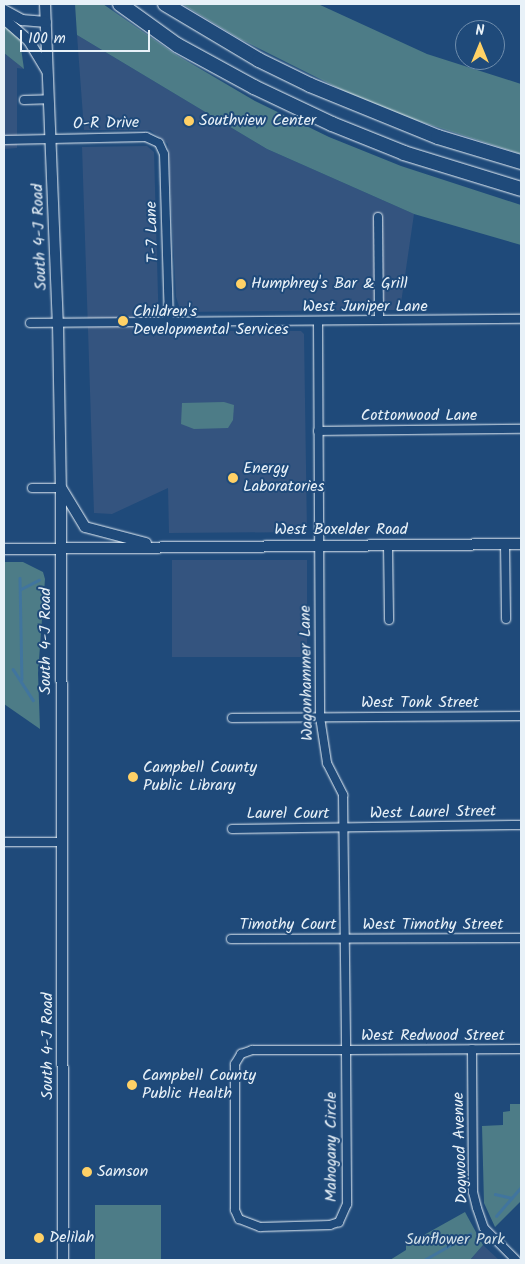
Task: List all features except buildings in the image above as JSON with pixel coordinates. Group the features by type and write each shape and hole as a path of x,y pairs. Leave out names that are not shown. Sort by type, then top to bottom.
{"highway":[{"path":"120,4 176,45 254,88 404,153 521,190"},
{"path":"165,4 259,60 310,85 438,137 521,162"}],"main road":[{"name":"South 4-J Road","path":"45,4 52,138 61,488 63,1260"},
{"path":"4,10 22,20 46,22"},
{"path":"4,19 29,41 48,72"},
{"path":"61,488 80,522 88,528 162,547"},
{"name":"West Boxelder Road","path":"162,547 521,544"},
{"path":"4,549 162,547"}],"street":[{"path":"24,100 49,99"},
{"name":"O-R Drive","path":"4,140 146,137 159,143"},
{"name":"T-7 Lane","path":"159,143 164,154 170,322"},
{"path":"378,217 379,320"},
{"name":"West Juniper Lane","path":"30,323 521,320"},
{"name":"Wagonhammer Lane","path":"318,321 320,717 327,763 343,795 346,1050"},
{"name":"Cottonwood Lane","path":"318,431 521,430"},
{"path":"32,488 61,488"},
{"path":"505,544 506,619"},
{"path":"388,545 389,620"},
{"name":"West Tonk Street","path":"232,718 521,716"},
{"name":"West Laurel Street","path":"344,828 521,826"},
{"name":"Laurel Court","path":"232,828 344,828"},
{"path":"4,842 62,842"},
{"name":"West Timothy Street","path":"344,939 521,938"},
{"name":"Timothy Court","path":"231,939 344,939"},
{"name":"Dogwood Avenue","path":"472,1049 474,1192 477,1208 484,1228 516,1260"},
{"name":"West Redwood Street","path":"346,1050 521,1049"},
{"name":"Mahogany Circle","path":"252,1050 346,1050 344,1214 339,1222 330,1225 247,1224 239,1219 235,1210 235,1064 241,1054 252,1050"}],"shaded area":[{"path":"77,35 267,149 414,214 400,310 181,312 176,297 168,144 150,130 84,130"},
{"path":"4,53 24,69 17,68 17,148 4,149"},
{"name":"Children's Developmental Services","path":"147,146 154,152 159,331 301,331 304,334 307,532 169,533 168,488 112,514 94,513 82,147"},
{"path":"172,560 307,560 307,657 172,657"},
{"path":"483,1245 499,1260 470,1260"}],"green space":[{"path":"75,4 103,4 175,54 255,101 329,137 401,166 521,205 521,245 414,214 267,149 77,35"},
{"path":"182,4 318,4 427,54 455,63 455,70 477,70 521,84 521,154 412,119 346,92 240,39"},
{"path":"4,21 19,34 24,69 4,53"},
{"path":"224,402 234,405 233,420 228,428 194,429 181,424 182,403"},
{"path":"4,562 23,562 43,572 45,579 38,673 40,729 4,704"},
{"name":"Sunflower Park","path":"510,1104 521,1104 521,1201 495,1227 484,1203 482,1126 503,1125 503,1112 510,1111"},
{"path":"95,1205 161,1205 161,1260 95,1260"},
{"name":"Sunflower Park","path":"465,1212 483,1245 470,1260 390,1260 406,1250 406,1245"}],"waterway":[{"path":"20,578 22,679"},
{"path":"21,589 39,580"},
{"path":"13,669 33,700"},
{"path":"496,1216 521,1187"},
{"path":"495,1194 512,1198"},
{"path":"424,1260 470,1234"}],"place":[{"name":"Southview Center","path":"189,121"},
{"name":"Humphrey's Bar & Grill","path":"241,284"},
{"name":"Children's Developmental Services","path":"123,321"},
{"name":"Energy Laboratories","path":"233,478"},
{"name":"Campbell County Public Library","path":"133,777"},
{"name":"Campbell County Public Health","path":"132,1085"},
{"name":"Samson","path":"87,1172"},
{"name":"Delilah","path":"39,1238"}]}
